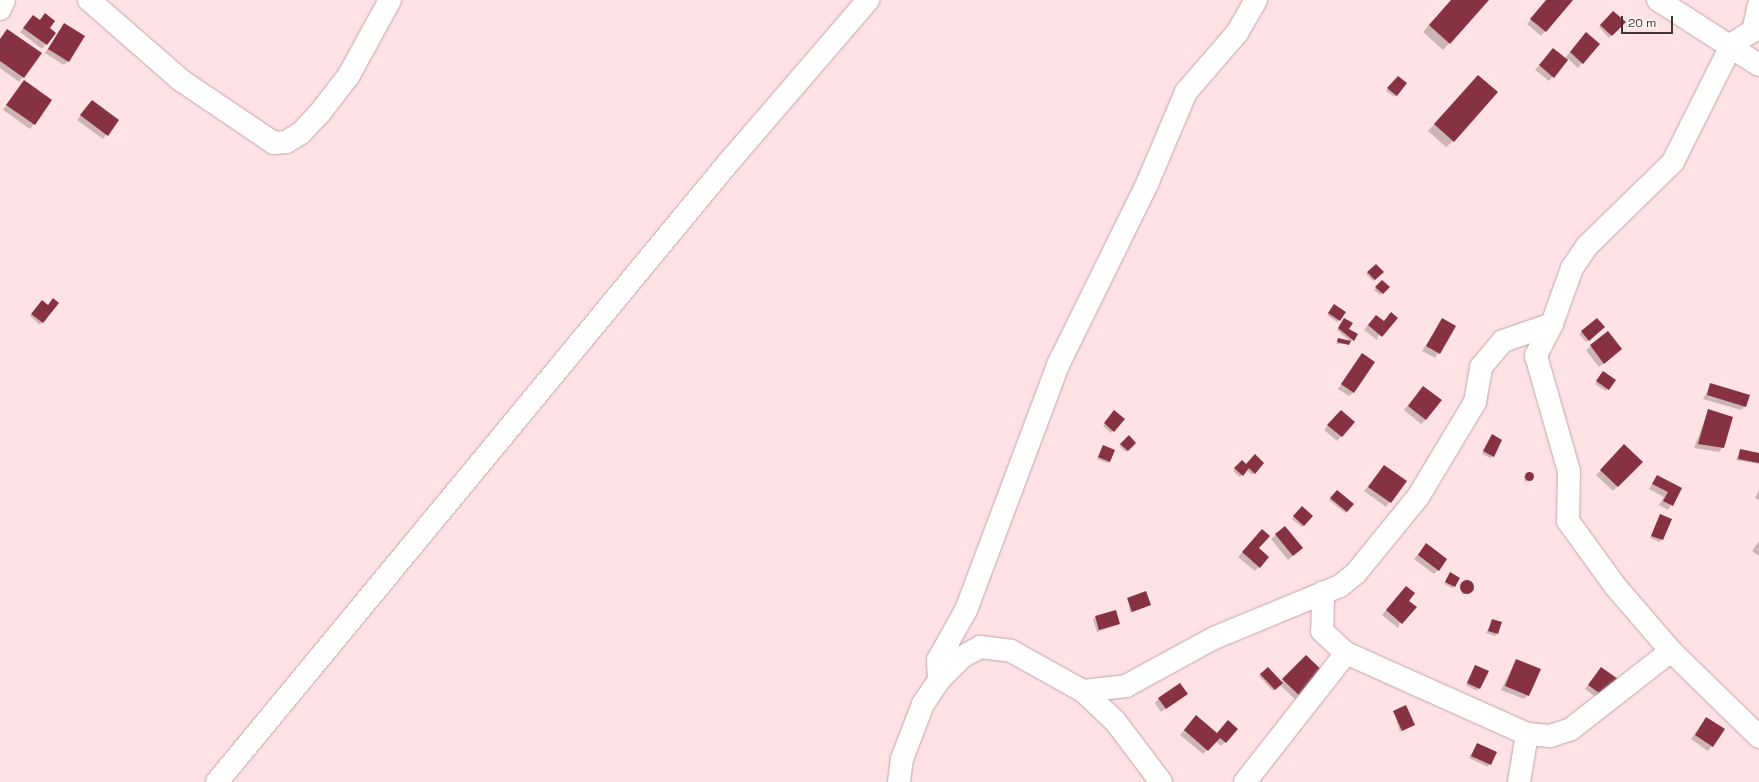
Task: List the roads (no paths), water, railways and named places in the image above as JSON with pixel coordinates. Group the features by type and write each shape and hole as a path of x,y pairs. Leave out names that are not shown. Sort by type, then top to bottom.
{"street":[{"path":"0,9 4,0"},
{"path":"89,0 177,77 274,144 286,142 301,132 319,114 349,75 390,0"},
{"path":"217,782 728,163 868,0"},
{"path":"939,680 938,660 966,610 1058,365 1147,184 1177,107 1202,71 1237,33 1256,0"},
{"path":"1658,0 1732,44 1759,65"},
{"path":"1759,5 1756,29 1732,44 1673,162 1587,246 1572,268 1552,324 1536,356 1569,471 1568,521 1610,580 1671,651 1759,737"},
{"path":"1083,691 1126,686 1214,638 1340,586 1356,573 1418,497 1475,402 1481,367 1503,341 1552,324"},
{"path":"1323,592 1322,631 1329,641 1346,653 1527,734 1550,736 1571,729 1671,651"},
{"path":"899,782 902,759 923,704 939,680 962,657 980,647 1011,651 1083,691 1115,721 1161,782"},
{"path":"1245,782 1346,653"},
{"path":"1115,721 1126,686"},
{"path":"1518,782 1527,734"}]}
